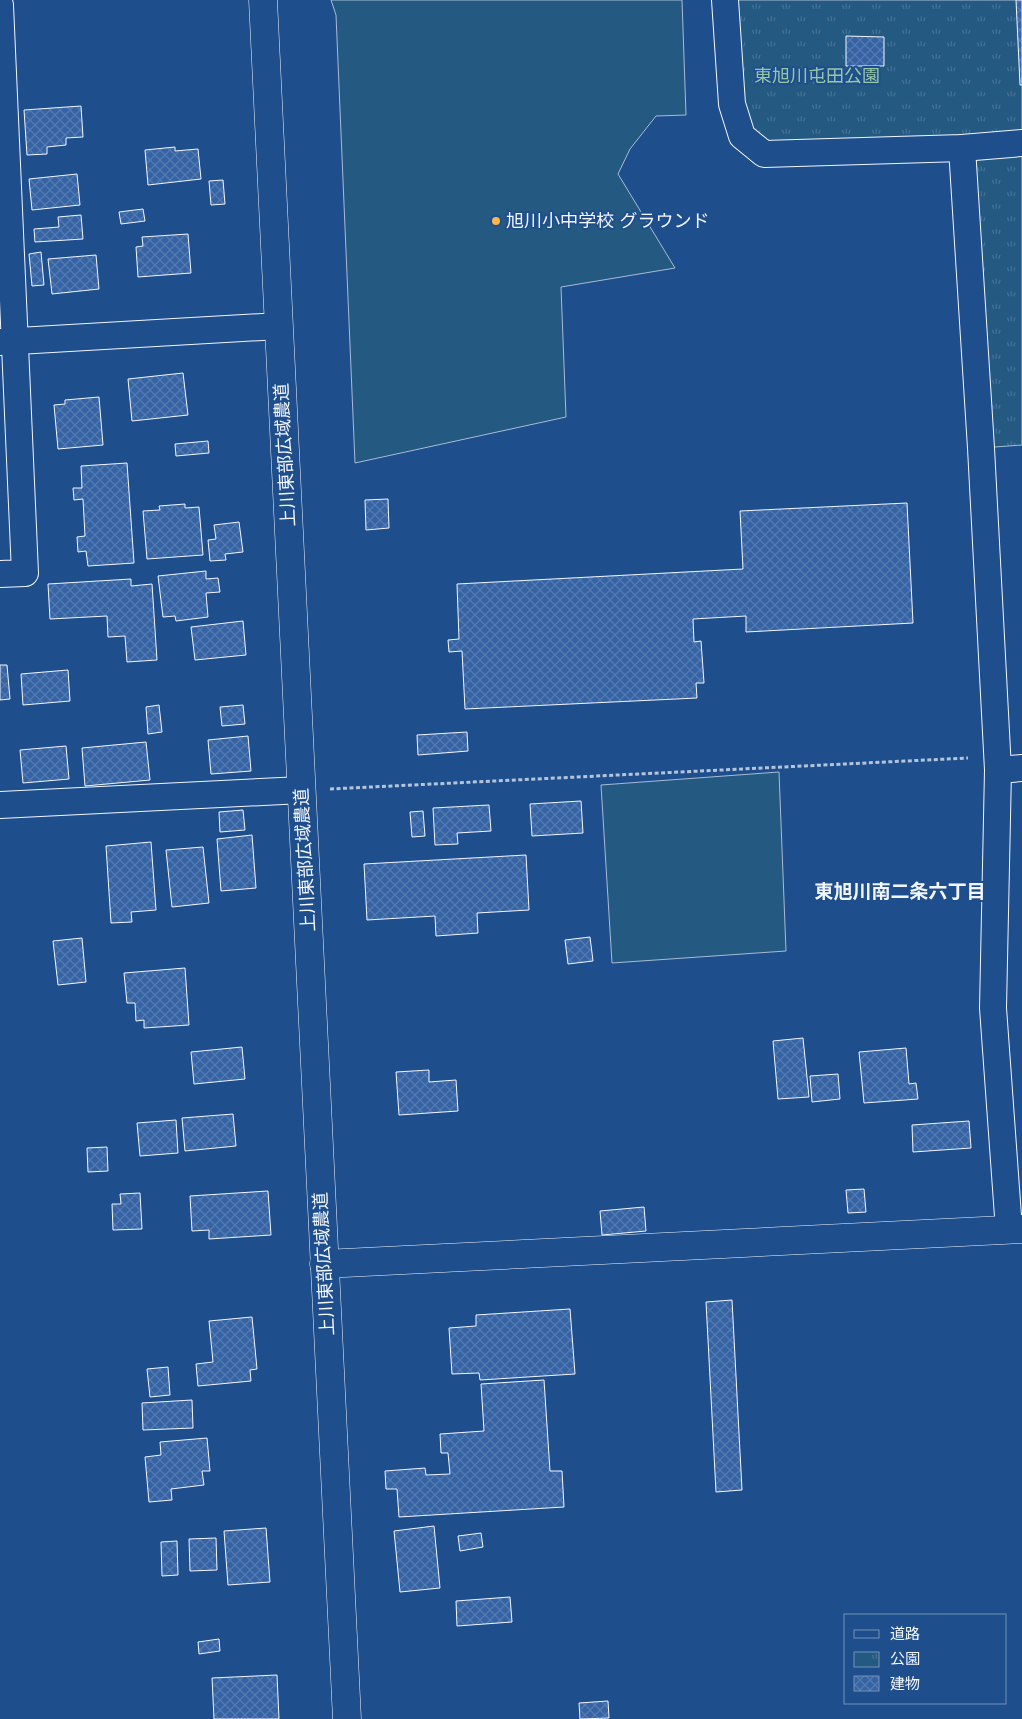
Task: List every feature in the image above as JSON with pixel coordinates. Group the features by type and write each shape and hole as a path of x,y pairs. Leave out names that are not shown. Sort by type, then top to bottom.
{"street":[{"name":"上川東部広域農道","path":"264,0 347,1719"},
{"path":"725,0 732,104 742,136 764,154 962,148 1022,143"},
{"path":"0,5 8,341 25,573 0,574"},
{"path":"324,1264 1016,1230 993,1008 1010,769 981,448 962,148"},
{"path":"8,341 279,326"},
{"path":"0,805 302,790"}],"path":[{"path":"302,790 968,758"}],"green space":[{"name":"旭川小中学校 グラウンド","path":"331,0 682,0 686,115 656,116 630,149 618,174 675,268 561,287 566,417 355,463 336,15"},
{"name":"東旭川屯田公園","path":"726,0 1022,0 1022,445 981,448 962,148 764,154 742,136"},
{"path":"779,772 786,951 612,963 601,785"}],"building":[{"path":"1016,0 1022,0 1022,85 1020,85"},
{"path":"846,36 884,37 884,66 846,66"},
{"path":"81,106 83,137 66,138 66,145 47,147 47,154 27,155 24,110"},
{"path":"175,147 175,151 198,149 201,179 148,185 145,150"},
{"path":"77,174 80,205 32,210 29,179"},
{"path":"223,180 225,204 211,205 209,181"},
{"path":"143,209 145,221 121,224 119,212"},
{"path":"81,215 83,239 35,242 34,229 59,227 58,217"},
{"path":"188,234 191,273 138,277 136,247 143,246 142,237"},
{"path":"41,252 44,285 32,286 29,254"},
{"path":"96,255 99,289 52,294 48,259"},
{"path":"183,373 188,415 132,421 128,379"},
{"path":"99,397 103,445 58,449 54,405 65,404 65,400"},
{"path":"208,441 209,453 176,456 175,444"},
{"path":"127,463 134,563 88,566 86,551 78,552 77,537 85,536 83,499 74,500 73,488 82,488 81,466"},
{"path":"388,499 389,528 366,530 365,500"},
{"path":"907,503 913,623 746,632 746,616 693,619 694,642 701,641 704,683 696,683 697,698 465,709 462,651 449,652 448,640 459,639 457,584 743,569 740,511"},
{"path":"185,504 185,508 199,507 203,555 147,559 143,511 160,510 159,506"},
{"path":"239,522 243,552 225,554 226,560 210,561 208,540 216,539 214,525"},
{"path":"206,571 206,579 218,578 220,592 206,593 208,617 176,621 175,616 163,617 158,576"},
{"path":"131,579 131,586 152,584 157,660 127,662 125,636 108,637 107,616 50,619 48,584"},
{"path":"243,621 246,655 195,660 191,627"},
{"path":"0,665 7,665 10,699 0,700"},
{"path":"68,670 70,701 23,705 21,674"},
{"path":"159,705 162,732 148,734 146,707"},
{"path":"243,705 245,724 222,726 220,707"},
{"path":"467,732 468,751 418,755 417,735"},
{"path":"248,736 251,771 211,774 208,740"},
{"path":"146,742 150,780 85,786 82,748"},
{"path":"66,746 69,779 23,783 20,750"},
{"path":"581,801 583,833 532,836 530,804"},
{"path":"489,805 491,831 457,833 458,844 435,845 433,808"},
{"path":"243,810 245,830 220,832 219,812"},
{"path":"423,811 425,836 412,837 410,812"},
{"path":"252,835 256,888 221,891 217,839"},
{"path":"151,842 156,910 131,912 132,922 111,923 106,846"},
{"path":"203,847 209,903 172,907 166,850"},
{"path":"526,855 529,910 477,913 478,933 436,936 435,916 367,920 364,864"},
{"path":"590,937 593,961 568,964 565,940"},
{"path":"82,938 86,982 58,985 53,941"},
{"path":"185,968 189,1025 144,1028 144,1020 136,1021 135,1003 127,1003 124,973"},
{"path":"803,1038 809,1097 778,1099 773,1041"},
{"path":"242,1047 245,1079 194,1084 191,1052"},
{"path":"906,1048 909,1084 916,1083 918,1099 864,1103 859,1052"},
{"path":"429,1070 429,1082 456,1080 458,1111 399,1115 396,1072"},
{"path":"838,1074 840,1099 812,1102 810,1076"},
{"path":"233,1114 236,1146 185,1151 182,1118"},
{"path":"176,1120 178,1153 140,1156 137,1123"},
{"path":"969,1121 971,1148 913,1152 912,1125"},
{"path":"107,1147 108,1171 88,1172 87,1148"},
{"path":"864,1189 866,1212 848,1213 846,1190"},
{"path":"268,1191 271,1235 209,1239 209,1230 192,1231 190,1196"},
{"path":"140,1193 142,1229 113,1230 112,1204 121,1204 120,1194"},
{"path":"644,1207 646,1231 602,1235 600,1211"},
{"path":"732,1300 742,1490 716,1492 706,1302"},
{"path":"570,1309 575,1374 480,1380 479,1373 452,1374 449,1328 476,1326 476,1315"},
{"path":"252,1317 257,1369 250,1370 251,1381 198,1386 196,1364 213,1362 209,1321"},
{"path":"168,1367 170,1395 150,1397 147,1369"},
{"path":"544,1380 550,1471 562,1471 564,1507 399,1517 397,1489 386,1489 385,1471 425,1468 426,1475 450,1474 448,1453 441,1453 440,1434 484,1431 481,1384"},
{"path":"192,1400 193,1428 143,1430 142,1403"},
{"path":"207,1438 210,1471 202,1471 204,1485 171,1489 172,1500 149,1502 145,1457 161,1455 160,1442"},
{"path":"434,1526 440,1588 400,1592 394,1531"},
{"path":"266,1528 270,1582 228,1585 224,1531"},
{"path":"481,1533 483,1547 460,1551 458,1536"},
{"path":"216,1538 217,1570 190,1571 189,1539"},
{"path":"177,1541 178,1575 162,1576 161,1542"},
{"path":"510,1597 512,1622 457,1626 456,1601"},
{"path":"219,1639 220,1651 199,1654 198,1642"},
{"path":"277,1675 279,1719 214,1719 212,1678"},
{"path":"608,1701 609,1718 580,1719 579,1703"}],"place":[{"name":"旭川小中学校 グラウンド","path":"496,221"}],"district":[{"name":"東旭川南二条六丁目","path":"900,891"}]}
